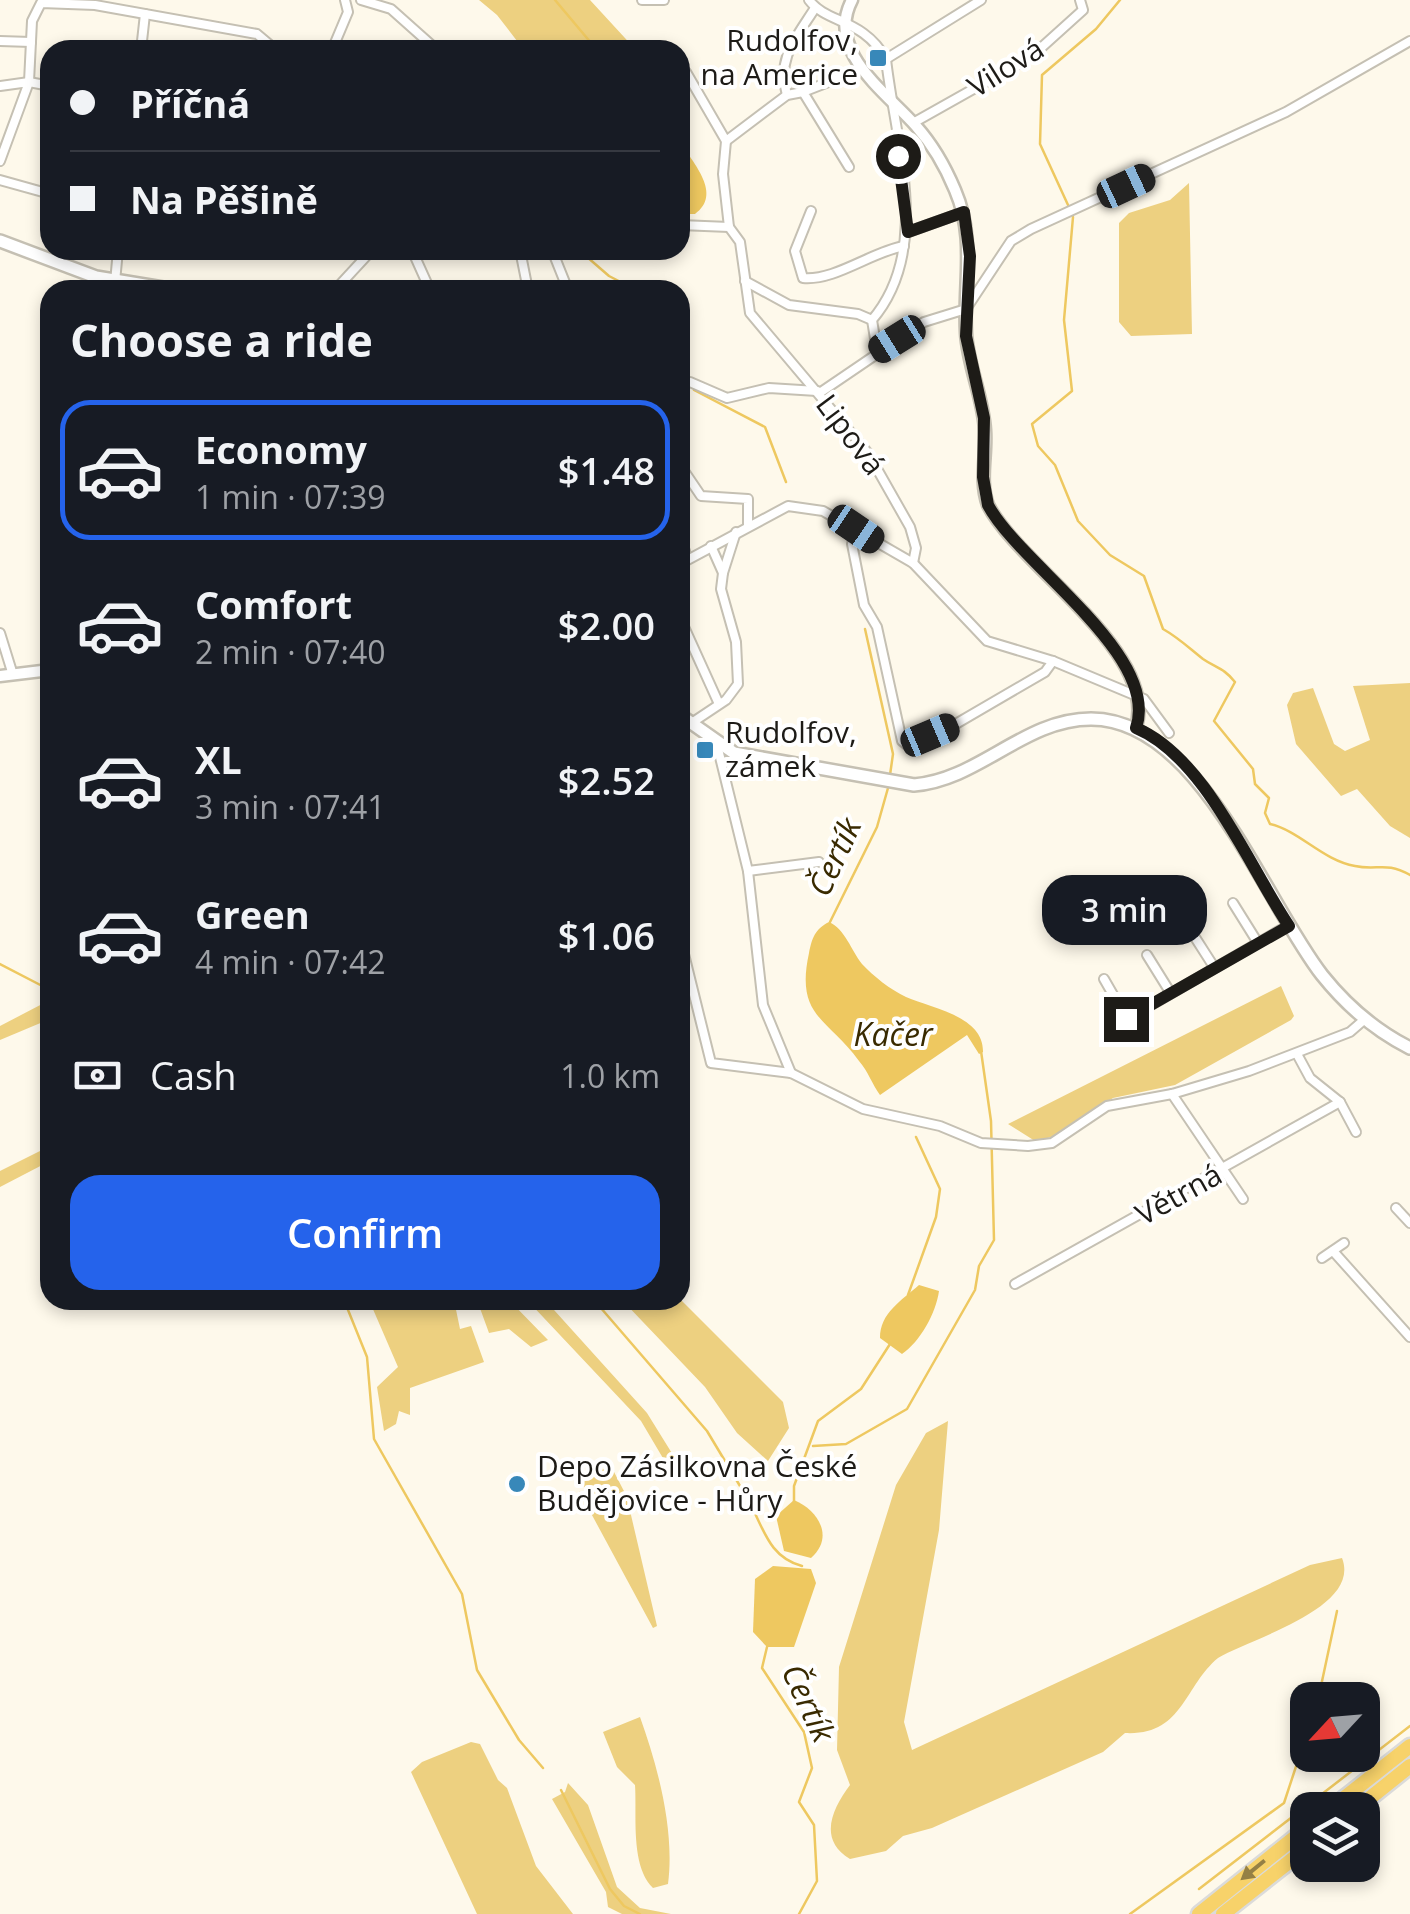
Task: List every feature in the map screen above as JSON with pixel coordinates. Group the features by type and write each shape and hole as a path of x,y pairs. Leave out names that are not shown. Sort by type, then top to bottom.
{"highway":[{"path":"1351,1792 1410,1746"},
{"path":"1377,1792 1410,1766"},
{"path":"1199,1914 1290,1841"},
{"path":"1223,1914 1290,1861"}],"main road":[{"path":"0,241 40,255"},
{"path":"53,260 109,280"},
{"path":"690,723 717,745 755,758 891,783 943,780 1056,723 1100,719 1136,728 1168,747 1197,778 1322,976 1366,1019 1410,1048"}],"street":[{"path":"336,40 348,12 345,0"},
{"path":"361,0 390,9 426,40"},
{"path":"642,0 664,0"},
{"path":"852,0 844,18 847,39 862,69 914,123 942,160 964,212 970,256 966,336 984,418 983,477 988,505 1104,638 1138,696 1136,728"},
{"path":"886,59 981,0"},
{"name":"Vilová","path":"914,123 1032,56 1083,10 1080,0"},
{"path":"0,161 30,82 32,21 41,3 95,5 257,34 264,40"},
{"path":"787,95 782,79 784,58 812,4 844,18 876,41 886,59 908,232 891,291 872,320 877,351"},
{"path":"142,40 144,14"},
{"path":"0,41 30,42"},
{"path":"690,382 728,398 769,388 821,392 924,322 966,309 1011,242 1020,236 1286,112 1410,42"},
{"path":"690,79 726,141 787,95 862,69"},
{"path":"0,86 40,84"},
{"path":"803,92 849,167"},
{"name":"Lipová","path":"726,141 722,174 729,227 740,242 747,302 756,322 821,392 868,452 898,504 916,548 913,563"},
{"path":"0,180 40,191"},
{"path":"811,212 795,252 803,278 822,276 877,252 904,246"},
{"path":"908,232 964,212"},
{"path":"690,225 729,227"},
{"path":"344,280 362,260"},
{"path":"745,281 789,306 858,314 872,320"},
{"path":"690,480 700,496 748,499 748,526"},
{"path":"690,558 748,526 799,505 823,510 913,563 987,642 1053,661 1138,696 1151,705 1169,733"},
{"path":"856,529 852,544 864,605 877,627 902,741 907,744 954,725 1044,672 1053,661"},
{"path":"690,717 719,704 738,684 740,667 721,588 736,532"},
{"path":"711,546 724,573"},
{"path":"0,633 13,675"},
{"path":"690,640 719,704"},
{"path":"0,676 40,671"},
{"path":"717,745 748,871 763,1005 790,1073"},
{"path":"748,871 819,862"},
{"path":"1233,903 1258,943"},
{"path":"1115,1026 1289,926"},
{"path":"1190,928 1214,967"},
{"path":"1147,955 1170,992"},
{"path":"1104,979 1126,1019"},
{"path":"690,983 707,1059 716,1066 790,1073 852,1103 999,1145 1052,1143 1107,1106 1125,1099 1172,1094 1297,1054 1350,1032 1366,1019"},
{"path":"1297,1054 1316,1084 1340,1102 1356,1132"},
{"path":"1172,1094 1243,1198"},
{"name":"Větrná","path":"1016,1284 1340,1102"},
{"path":"1396,1208 1410,1223"},
{"path":"1322,1258 1344,1243"},
{"path":"1333,1251 1410,1337"}],"shaded area":[{"path":"479,0 590,0 627,40 516,40"},
{"path":"1189,183 1192,334 1131,336 1119,322 1119,223 1129,213 1170,200"},
{"path":"1410,683 1410,838 1390,826 1357,789 1341,796 1296,744 1287,705 1293,693 1313,688 1334,744 1345,751 1370,740 1353,686"},
{"path":"1281,986 1294,1016 1291,1020 1175,1085 1113,1098 1052,1137 1035,1141 1008,1124"},
{"path":"40,1005 40,1023 0,1040 0,1026"},
{"path":"40,1151 40,1166 0,1187 0,1171"},
{"path":"690,1309 783,1402 789,1428 768,1461 737,1433 705,1387 632,1310"},
{"path":"373,1310 456,1310 460,1329 471,1326 484,1362 410,1388 410,1415 399,1411 396,1424 384,1431 377,1387 398,1367"},
{"path":"481,1310 519,1310 548,1340 531,1347 509,1329 489,1333"},
{"path":"536,1310 554,1310 647,1413 678,1463 670,1470 641,1421"},
{"path":"948,1421 939,1530 904,1722 912,1750 1310,1565 1342,1558 1344,1576 1335,1592 1319,1607 1218,1658 1171,1718 1159,1726 1125,1733 1103,1752 932,1828 903,1836 886,1851 850,1859 840,1851 831,1833 834,1813 850,1785 837,1750 839,1667 896,1485 926,1433"},
{"path":"607,1468 613,1470 626,1495 605,1502 580,1484 576,1486 577,1479"},
{"path":"579,1491 606,1506 627,1498 657,1626 653,1628"},
{"path":"640,1717 659,1778 669,1843 668,1884 653,1888 638,1853 635,1785 617,1767 603,1732"},
{"path":"471,1742 480,1744 498,1780 507,1788 536,1866 573,1914 477,1914 411,1772 422,1762"},
{"path":"568,1783 588,1805 617,1887 640,1908 671,1914 622,1914 608,1907 606,1892 552,1799 565,1792"}],"water":[{"path":"690,157 706,188 703,206 690,214"},
{"name":"Kačer","path":"829,922 844,935 862,964 882,982 906,997 966,1022 981,1040 983,1052 979,1054 967,1035 880,1095 862,1065 810,1004 806,974 811,943 817,931"},
{"path":"919,1285 939,1291 937,1300 921,1335 902,1354 880,1338 881,1329 893,1308"},
{"path":"794,1500 810,1510 820,1525 822,1541 811,1558 784,1551 776,1516"},
{"path":"773,1566 811,1569 816,1583 794,1647 767,1647 753,1632 755,1579"}],"waterway":[{"name":"Čertík","path":"555,0 589,40"},
{"path":"1068,205 1040,144 1042,75 1096,29 1120,0"},
{"path":"1073,217 1064,320 1072,391 1032,424 1038,446 1055,465 1078,521 1110,555 1144,576 1163,629 1235,682 1214,721 1253,769 1255,784 1269,798 1265,813 1270,824 1343,863 1394,868 1410,875"},
{"path":"591,260 617,280"},
{"name":"Čertík","path":"694,390 765,427 786,482"},
{"name":"Čertík","path":"865,629 893,754 890,775"},
{"name":"Čertík","path":"830,922 877,827 888,788"},
{"path":"0,964 40,985"},
{"path":"813,1446 846,1444 907,1409 975,1290 979,1266 994,1240 991,1121 981,1051"},
{"name":"Čertík","path":"908,1295 936,1217 940,1189 916,1137"},
{"path":"348,1310 367,1357 374,1439 462,1594 477,1670 519,1740 543,1768"},
{"path":"603,1310 707,1431 743,1491"},
{"name":"Čertík","path":"794,1502 794,1486 818,1421 861,1389 890,1344"},
{"path":"752,1507 776,1551 802,1566"},
{"path":"1322,1682 1337,1611"},
{"name":"Čertík","path":"767,1647 762,1668 804,1732 812,1768 799,1802 814,1825 817,1881 799,1914"},
{"path":"1199,1889 1410,1726"},
{"path":"1130,1914 1284,1803 1294,1772"},
{"path":"561,1790 610,1889 624,1906 640,1914"}],"place":[{"name":"Rudolfov, na Americe","path":"878,58"},
{"name":"Rudolfov, zámek","path":"705,750"},
{"name":"Depo Zásilkovna České Budějovice - Hůry","path":"517,1484"}],"route":[{"path":"898,156 908,232 964,212 970,256 966,336 984,418 983,477 988,505 999,524 1104,638 1136,690 1140,710 1136,728 1168,747 1197,778 1289,926 1126,1019"}]}
